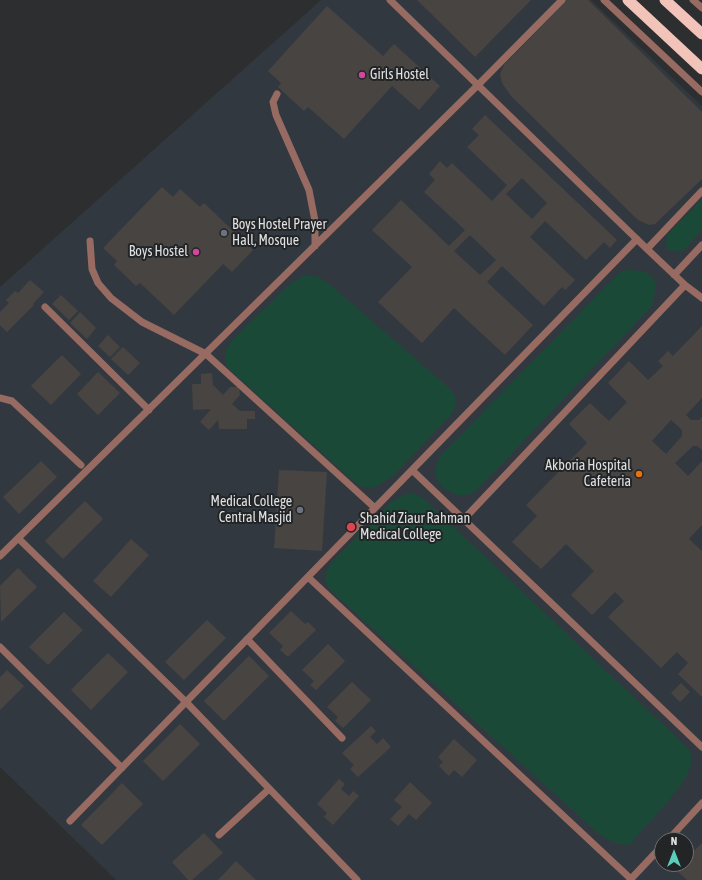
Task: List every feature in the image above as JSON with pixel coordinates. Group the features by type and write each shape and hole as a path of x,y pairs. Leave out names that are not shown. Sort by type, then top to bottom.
{"highway":[{"path":"628,0 702,69"},
{"path":"666,0 702,34"}],"lane":[{"path":"390,0 674,275 702,298"},
{"path":"0,556 19,539 478,85 562,0"},
{"path":"604,0 702,92"},
{"path":"693,0 702,8"},
{"path":"277,94 274,102 276,115 309,190 315,221 315,246"},
{"path":"647,249 702,191"},
{"path":"70,821 637,238"},
{"path":"90,241 92,269 98,283 111,298 142,322 206,354 375,508"},
{"path":"674,275 702,245"},
{"path":"464,519 685,285"},
{"path":"45,307 149,410"},
{"path":"0,398 12,401 82,465"},
{"path":"412,470 702,747"},
{"path":"19,539 186,702 357,880"},
{"path":"308,577 631,879 654,855"},
{"path":"247,639 342,738"},
{"path":"0,647 122,768"},
{"path":"219,835 269,789"},
{"path":"675,832 702,803"}],"shaded area":[{"name":"Shahid Ziaur Rahman Medical College","path":"321,0 591,0 702,106 702,880 116,880 0,767 0,287"}],"green space":[{"path":"702,199 702,230 682,252 669,250 666,247 667,235"},
{"path":"626,270 643,271 653,277 656,287 652,306 474,493 459,496 443,488 437,480 435,472 440,456 620,272"},
{"path":"303,276 315,276 327,282 448,387 455,396 456,405 451,415 393,476 373,488 359,486 229,369 226,364 226,350 233,339 290,284"},
{"path":"406,494 414,494 423,498 690,750 692,763 685,779 667,803 629,845 618,844 600,835 328,588 325,578 327,570 333,561 392,501"}],"building":[{"path":"417,0 531,0 475,57"},
{"path":"567,0 588,0 702,112 702,179 655,224 649,225 638,220 511,96 502,83 500,74 504,65"},
{"path":"327,6 383,56 394,44 440,86 419,110 392,86 344,139 308,107 304,111 278,87 281,83 268,71"},
{"path":"485,115 617,240 610,248 604,242 586,260 545,221 530,237 575,280 565,290 562,287 544,306 502,266 487,282 533,325 505,355 454,308 422,343 378,302 412,267 372,230 401,200 449,246 465,230 424,192 435,180 429,174 440,161 447,168 452,163 492,201 507,185 467,147 479,135 472,129","holes":["522,178 547,203 532,219 506,194","470,235 496,260 480,275 454,251"]},
{"path":"162,187 173,197 180,189 200,207 204,203 253,250 232,272 223,264 174,315 140,283 136,286 114,265 117,261 103,248"},
{"path":"30,280 44,292 33,304 34,305 7,332 0,325 0,312 9,303 6,300 15,291 18,293"},
{"path":"61,295 78,311 69,320 52,304"},
{"path":"80,312 96,328 87,339 70,323"},
{"path":"702,326 702,398 686,415 691,420 699,420 702,417 702,450 697,446 693,446 675,463 688,476 702,461 702,525 689,539 702,551 702,697 678,674 688,663 677,652 661,668 608,617 624,601 615,592 592,615 571,595 594,571 566,544 541,569 512,542 537,516 526,505 587,443 569,424 590,403 609,421 627,402 608,383 629,361 648,380 663,366 658,361 668,351 673,356","holes":["671,420 682,430 682,436 666,454 652,441"]},
{"path":"108,335 120,347 110,357 98,346"},
{"path":"123,347 140,363 128,375 111,359"},
{"path":"62,355 81,374 51,405 31,386"},
{"path":"98,372 120,393 98,415 77,394"},
{"path":"212,373 213,385 223,395 230,387 239,387 240,395 232,404 240,411 255,411 255,419 247,419 247,429 219,429 218,420 209,430 200,422 211,409 193,410 192,384 201,384 201,374"},
{"path":"41,461 57,477 19,514 3,497"},
{"name":"Medical College Central Masjid","path":"279,470 327,472 322,551 274,548"},
{"path":"85,501 103,519 63,559 45,541"},
{"path":"131,539 149,555 111,597 93,581"},
{"path":"18,568 37,587 1,622 0,586"},
{"path":"291,611 305,624 308,622 316,630 288,657 280,650 283,646 269,633"},
{"path":"64,612 83,630 48,665 29,647"},
{"path":"207,620 226,638 184,680 165,662"},
{"path":"328,644 345,661 316,690 310,685 314,681 302,670"},
{"path":"108,653 128,672 91,710 71,690"},
{"path":"249,656 269,676 224,721 204,701"},
{"path":"7,670 24,686 0,710 0,677"},
{"path":"352,682 371,700 343,728 335,721 338,717 327,707"},
{"path":"681,683 690,692 680,702 671,693"},
{"path":"180,724 200,744 163,781 143,761"},
{"path":"371,726 376,731 370,737 377,744 383,738 391,747 358,777 350,769 354,765 342,753"},
{"path":"454,739 477,760 462,777 454,770 449,776 439,766 443,762 438,757"},
{"path":"339,779 345,784 341,789 349,796 353,791 359,796 333,825 324,817 327,813 317,804"},
{"path":"410,782 432,803 416,820 409,814 398,826 390,819 402,807 394,800"},
{"path":"122,783 143,804 102,845 81,825"},
{"path":"204,833 223,853 192,880 188,880 172,862"},
{"path":"702,843 702,880 687,880 678,872 694,872 694,851"},
{"path":"236,861 256,880 218,880"}],"place":[{"name":"Girls Hostel","path":"362,75"},
{"name":"Boys Hostel Prayer Hall, Mosque","path":"224,233"},
{"name":"Boys Hostel","path":"196,252"},
{"name":"Akboria Hospital Cafeteria","path":"639,474"},
{"name":"Medical College Central Masjid","path":"300,510"},
{"name":"Shahid Ziaur Rahman Medical College","path":"351,527"}]}
